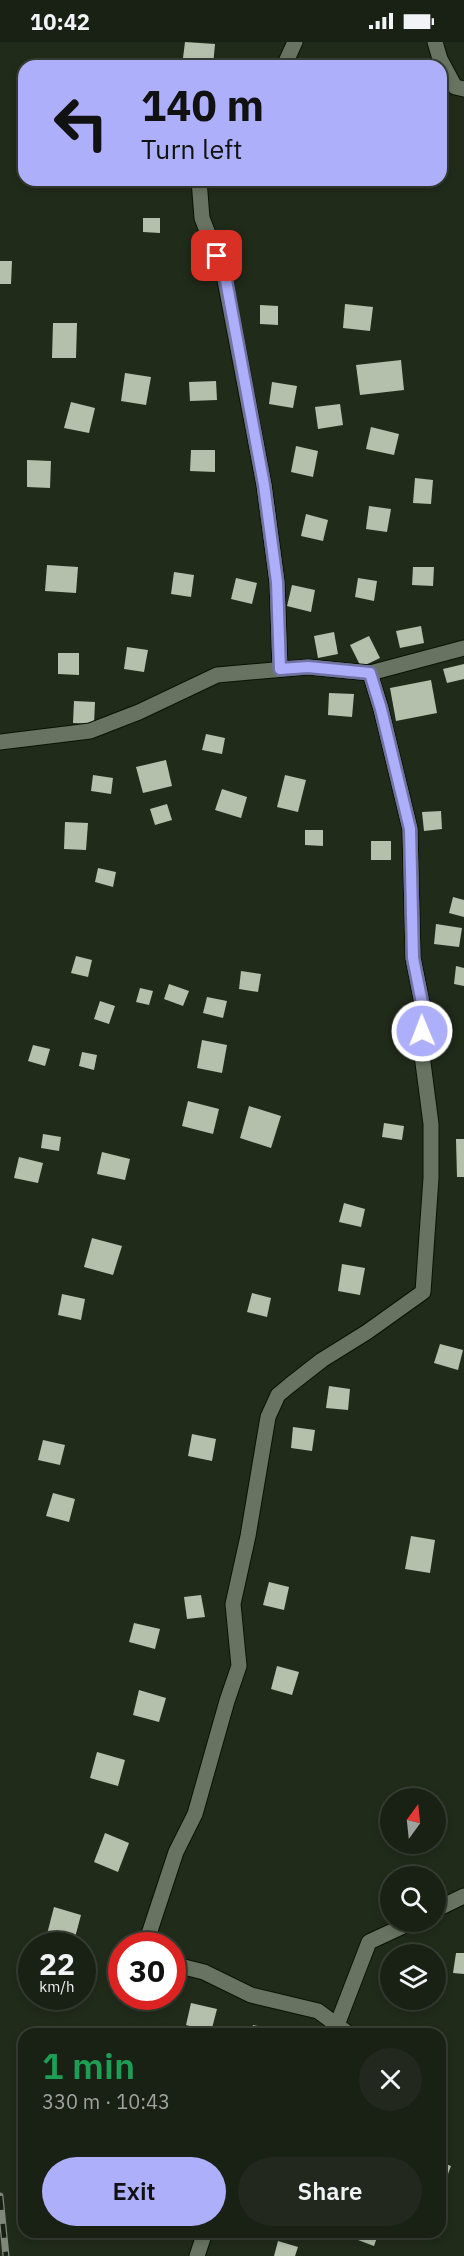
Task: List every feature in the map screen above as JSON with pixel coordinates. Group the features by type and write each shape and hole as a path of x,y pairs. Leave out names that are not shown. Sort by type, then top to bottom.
{"street":[{"path":"287,60 295,42"},
{"path":"435,42 441,60"},
{"path":"447,72 455,87 464,89"},
{"path":"200,186 202,218 225,275 264,485 277,582 280,669"},
{"path":"0,742 90,731 139,712 217,675 308,667 370,673 464,648"},
{"path":"150,1932 176,1852 195,1814 239,1666 233,1604 248,1536 268,1417 278,1395 290,1385 322,1360 368,1332 423,1292 431,1178 431,1124 422,1055 423,1008 413,958 410,829 370,673"},
{"path":"446,1905 464,1896"},
{"path":"343,2028 369,1942 390,1932"},
{"path":"186,1968 204,1972 251,1995 318,2011 342,2028"},
{"path":"197,2256 203,2238"}],"building":[{"path":"185,42 215,44 214,60 183,60"},
{"path":"143,218 160,218 160,233 143,232"},
{"path":"0,261 12,261 11,284 0,284"},
{"path":"345,304 373,307 370,331 343,328"},
{"path":"260,305 278,306 278,325 260,324"},
{"path":"53,323 77,323 76,358 52,358"},
{"path":"401,360 404,390 360,395 356,365"},
{"path":"125,373 151,377 146,405 121,401"},
{"path":"216,381 217,400 190,401 189,382"},
{"path":"272,382 297,386 293,408 269,404"},
{"path":"71,402 95,408 89,433 64,428"},
{"path":"340,404 343,425 318,429 315,407"},
{"path":"371,427 399,434 394,455 366,449"},
{"path":"296,446 318,451 313,477 291,472"},
{"path":"191,450 215,450 215,472 190,471"},
{"path":"27,460 51,461 50,488 27,487"},
{"path":"415,478 433,480 431,504 413,503"},
{"path":"369,506 391,509 387,532 366,529"},
{"path":"306,514 328,520 323,541 301,536"},
{"path":"47,565 78,567 76,593 45,591"},
{"path":"413,567 434,567 433,586 412,585"},
{"path":"174,572 194,575 191,597 171,594"},
{"path":"236,578 257,583 252,604 231,599"},
{"path":"358,578 377,581 374,601 355,597"},
{"path":"292,585 315,590 311,612 287,606"},
{"path":"421,626 424,643 400,648 396,631"},
{"path":"334,632 338,654 318,658 314,636"},
{"path":"369,636 380,658 361,667 350,645"},
{"path":"127,647 148,650 144,672 124,669"},
{"path":"58,653 79,653 79,675 58,674"},
{"path":"464,664 464,679 447,683 443,669"},
{"path":"431,680 437,713 396,721 390,688"},
{"path":"329,693 354,694 352,717 328,715"},
{"path":"74,701 95,702 94,724 73,723"},
{"path":"206,734 225,738 222,754 202,750"},
{"path":"166,760 172,786 143,793 136,767"},
{"path":"93,775 113,778 111,794 91,791"},
{"path":"285,775 306,780 298,812 277,807"},
{"path":"222,789 247,797 241,818 215,810"},
{"path":"167,804 172,820 155,825 150,809"},
{"path":"441,811 442,829 424,831 422,812"},
{"path":"65,822 88,823 86,850 64,849"},
{"path":"305,830 323,830 323,846 305,845"},
{"path":"371,841 391,841 391,860 371,860"},
{"path":"98,868 116,872 113,887 95,882"},
{"path":"453,897 464,900 464,917 449,913"},
{"path":"436,924 462,928 459,947 434,944"},
{"path":"76,956 92,960 88,977 71,973"},
{"path":"456,966 464,968 464,986 454,984"},
{"path":"241,971 261,974 258,992 239,989"},
{"path":"169,984 189,991 183,1006 164,999"},
{"path":"140,988 153,991 149,1005 136,1002"},
{"path":"207,997 227,1001 223,1018 203,1013"},
{"path":"100,1001 115,1006 109,1024 94,1019"},
{"path":"202,1040 227,1045 222,1073 197,1068"},
{"path":"33,1045 50,1049 45,1066 28,1061"},
{"path":"82,1052 97,1055 94,1070 79,1066"},
{"path":"188,1101 219,1109 213,1134 182,1126"},
{"path":"249,1106 281,1116 271,1148 240,1138"},
{"path":"384,1123 404,1126 402,1140 382,1137"},
{"path":"43,1134 61,1137 59,1151 41,1148"},
{"path":"456,1139 464,1139 464,1177 457,1177"},
{"path":"102,1152 130,1159 125,1180 97,1174"},
{"path":"19,1157 43,1163 38,1183 14,1178"},
{"path":"344,1203 365,1209 361,1227 339,1222"},
{"path":"92,1238 122,1246 113,1275 84,1267"},
{"path":"342,1264 365,1268 360,1295 338,1291"},
{"path":"252,1293 271,1298 267,1317 247,1312"},
{"path":"62,1294 85,1299 81,1320 58,1315"},
{"path":"440,1344 463,1350 458,1370 434,1363"},
{"path":"329,1386 350,1389 348,1410 326,1408"},
{"path":"293,1427 315,1430 312,1451 291,1448"},
{"path":"192,1434 216,1439 212,1461 188,1456"},
{"path":"43,1440 65,1445 60,1465 38,1460"},
{"path":"53,1493 75,1499 69,1522 46,1516"},
{"path":"411,1536 435,1540 430,1573 405,1569"},
{"path":"269,1582 289,1587 284,1610 263,1605"},
{"path":"201,1595 205,1617 187,1619 184,1597"},
{"path":"134,1623 160,1629 155,1649 129,1642"},
{"path":"277,1666 299,1672 292,1695 271,1689"},
{"path":"139,1690 166,1698 159,1722 133,1715"},
{"path":"97,1752 125,1760 118,1786 90,1778"},
{"path":"105,1833 129,1843 118,1872 94,1862"},
{"path":"54,1907 81,1915 76,1932 48,1932"},
{"path":"456,1953 464,1953 464,1974 453,1973"},
{"path":"191,2003 217,2009 212,2028 186,2025"},
{"path":"446,2164 451,2166 446,2179"},
{"path":"353,2238 377,2238 374,2246"},
{"path":"278,2241 298,2247 295,2256 274,2256"}],"railway":[{"path":"0,2196 6,2256"}],"route":[{"path":"217,256 225,275 264,485 277,582 280,669 308,667 370,673 410,829 413,958 423,1008 422,1031"}]}
